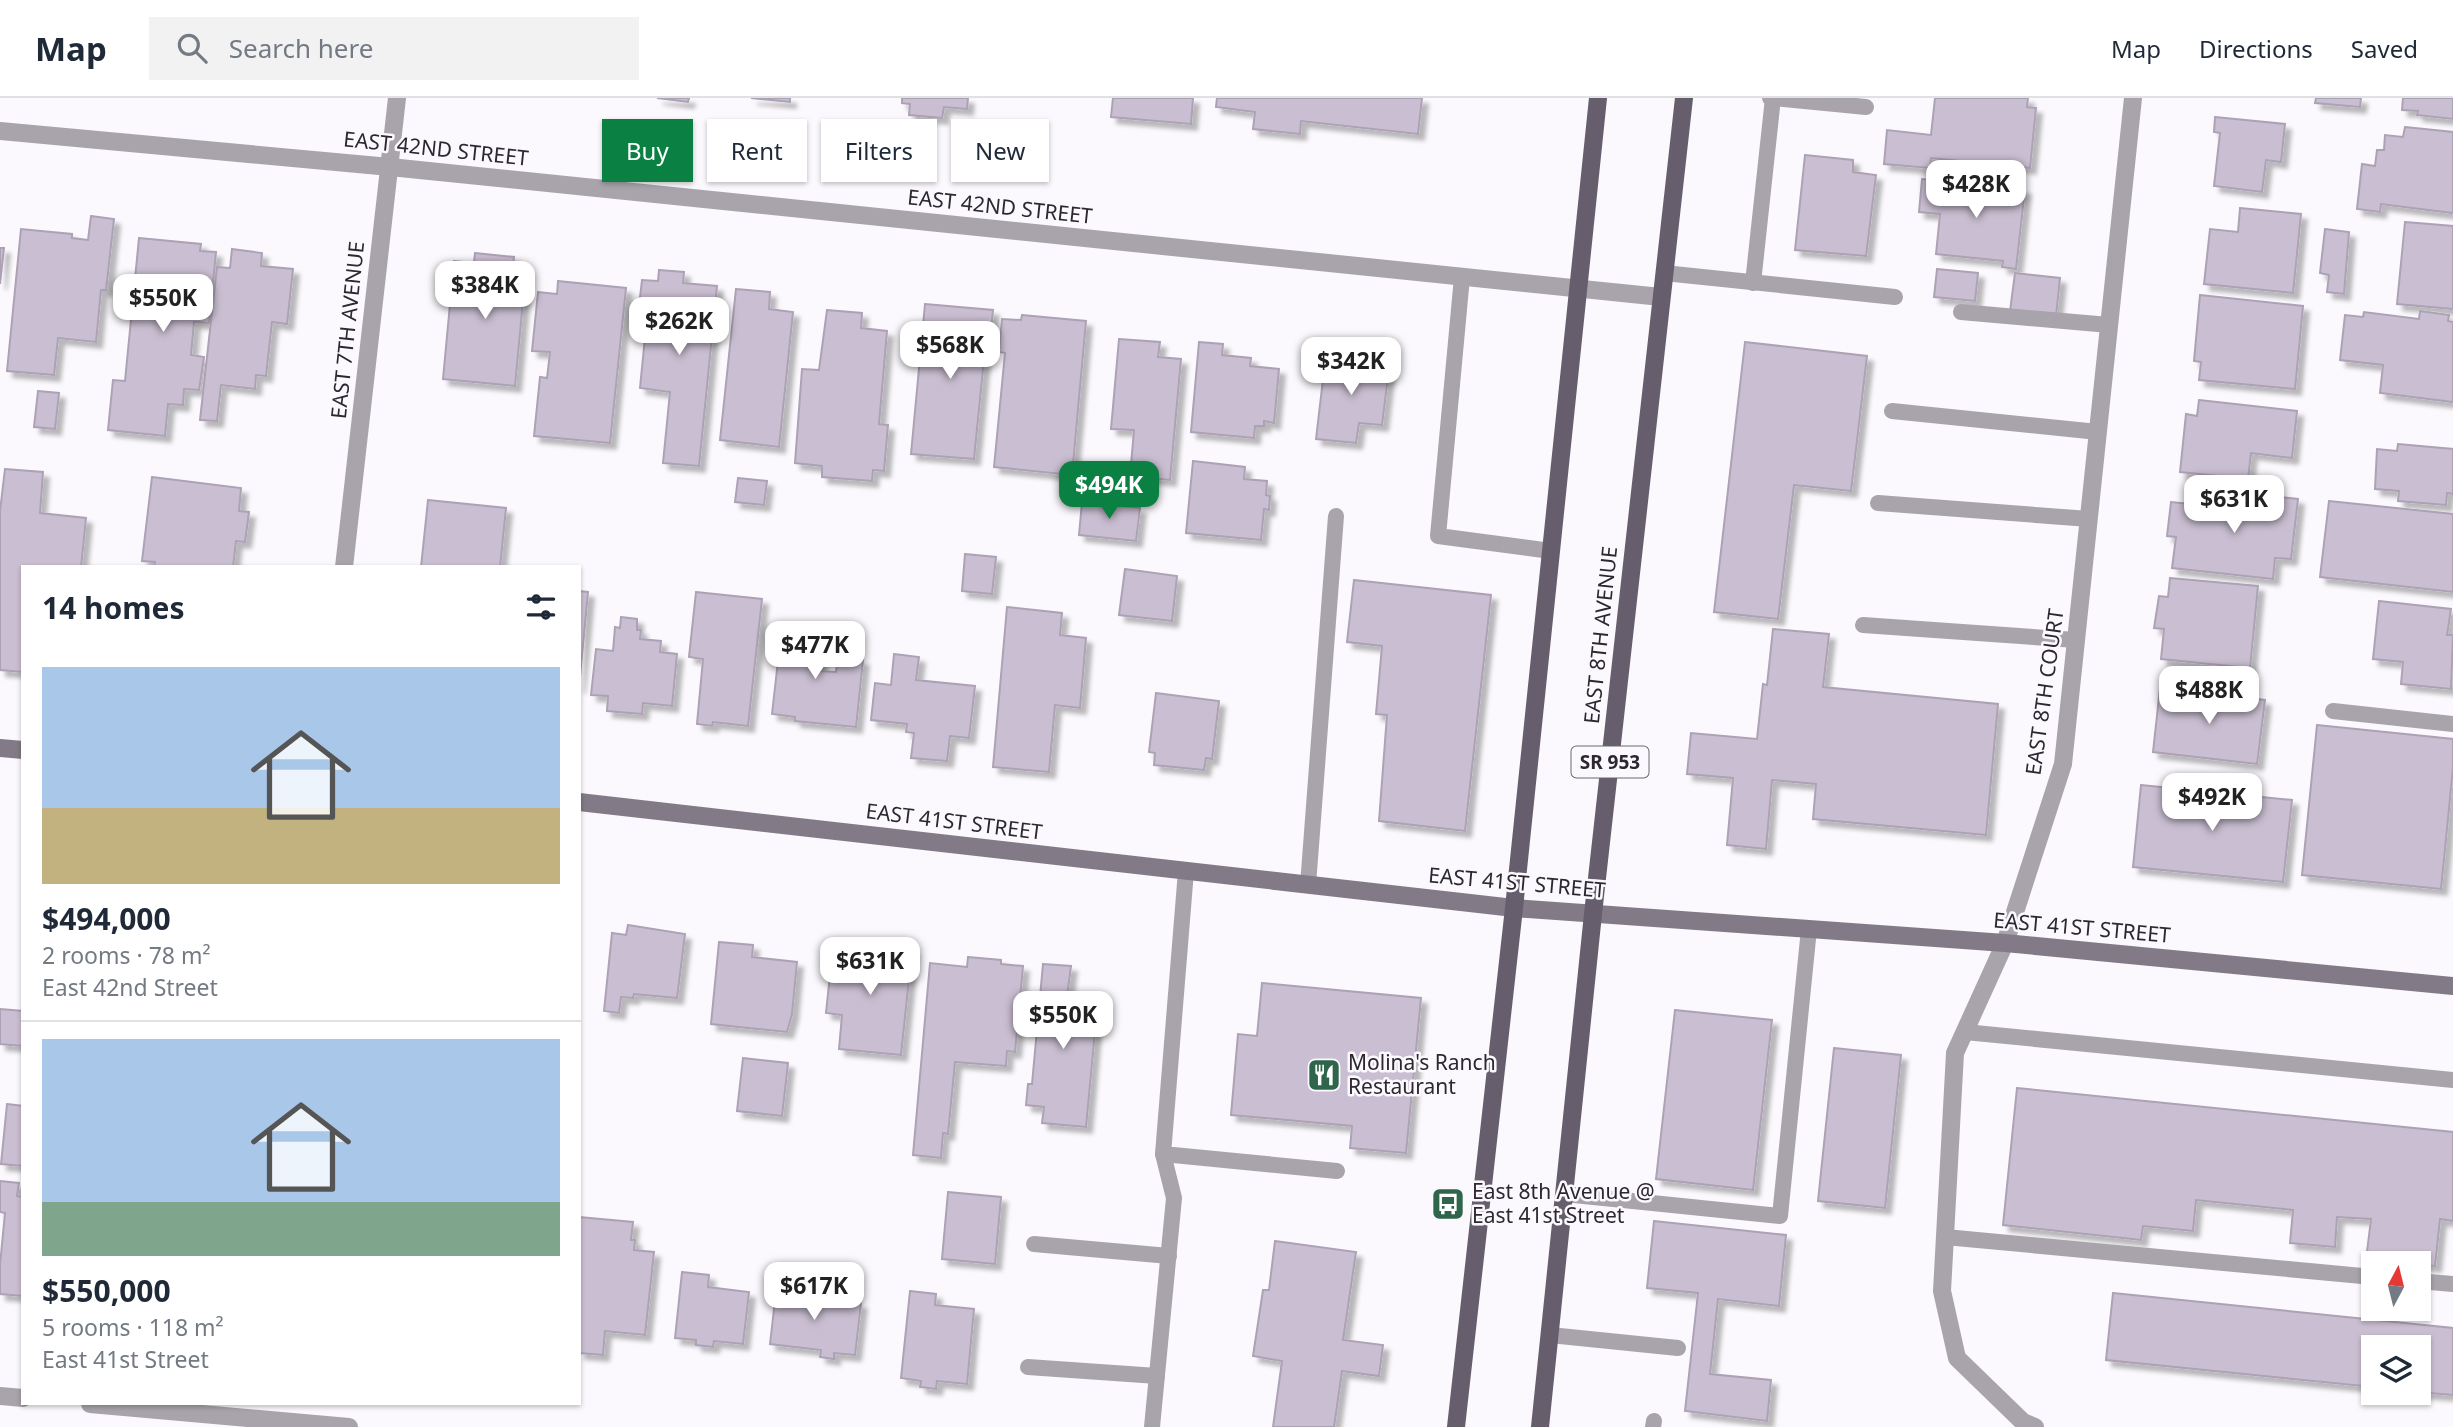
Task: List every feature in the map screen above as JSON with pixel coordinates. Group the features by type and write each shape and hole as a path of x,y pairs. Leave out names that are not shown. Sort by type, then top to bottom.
{"main road":[{"path":"1456,1427 1514,908 1598,98"},
{"name":"EAST 8TH AVENUE","path":"1540,1427 1593,914 1684,98"}],"street":[{"name":"EAST 7TH AVENUE","path":"344,565 397,98"},
{"name":"EAST 8TH COURT","path":"2035,1427 2023,1422 1956,1357 1942,1291 1955,1053 2005,943 2063,764 2133,98"},
{"name":"EAST 42ND STREET","path":"0,131 390,167 1661,297"},
{"path":"0,748 21,750"},
{"name":"EAST 41ST STREET","path":"581,802 1514,908 2005,943 2453,986"},
{"path":"0,1396 21,1398"},
{"path":"103,1405 250,1416 349,1427"}],"lane":[{"path":"1753,283 1772,98 1866,107"},
{"path":"1664,273 1895,297"},
{"path":"1462,277 1438,536 1550,551"},
{"path":"1961,312 2109,325"},
{"path":"1892,411 2098,432"},
{"path":"1878,503 2089,519"},
{"path":"1308,885 1336,516"},
{"path":"1863,625 2076,640"},
{"path":"2333,711 2453,723"},
{"path":"1152,1427 1174,1198 1163,1154 1186,871"},
{"path":"1564,1194 1780,1216 1809,929"},
{"path":"1965,1032 2453,1080"},
{"path":"1163,1154 1337,1171"},
{"path":"1945,1237 2361,1276"},
{"path":"1034,1244 1169,1256"},
{"path":"2431,1282 2453,1284"},
{"path":"1550,1335 1678,1348"},
{"path":"1027,1367 1157,1376"}],"building":[{"path":"657,98 689,98 688,102"},
{"path":"751,98 790,98 790,102"},
{"path":"902,98 968,98 967,109 944,107 942,118 909,115 910,104 902,103"},
{"path":"1113,98 1193,98 1191,124 1111,117"},
{"path":"1217,98 1422,98 1418,134 1301,121 1300,134 1253,129 1255,112 1216,107"},
{"path":"1935,98 2028,98 2027,107 2036,108 2030,168 1931,158 1930,168 1884,164 1887,130 1931,135"},
{"path":"2316,98 2361,98 2360,107 2315,103"},
{"path":"2403,98 2453,98 2453,119 2417,115 2418,111 2402,110"},
{"path":"2215,117 2285,124 2281,162 2266,160 2262,192 2214,186 2220,133 2214,132"},
{"path":"2405,127 2453,132 2453,213 2381,204 2380,212 2357,209 2362,164 2375,166 2377,150 2384,150 2385,135 2403,137"},
{"path":"1805,155 1853,160 1853,172 1876,175 1866,256 1795,250"},
{"path":"1922,179 2025,189 2016,269 2002,267 2003,261 1936,254 1940,214 1919,212"},
{"path":"2240,208 2301,214 2293,293 2204,284 2210,229 2238,232"},
{"path":"91,216 114,219 106,290 101,290 96,342 58,338 54,375 7,371 21,229 72,234 72,238 88,240"},
{"path":"2405,222 2453,226 2453,309 2397,304"},
{"path":"2325,229 2349,232 2344,294 2327,292 2329,275 2320,273"},
{"path":"139,238 201,244 200,251 216,252 209,323 194,322 191,355 204,357 199,390 184,389 183,405 168,404 165,436 108,430 113,380 125,381"},
{"path":"0,248 4,248 0,284"},
{"path":"232,249 262,253 261,266 293,269 287,324 272,322 266,376 256,375 255,389 221,385 217,421 200,420 217,267 230,268"},
{"path":"475,253 514,257 513,267 526,269 515,386 443,379 454,261 474,263"},
{"path":"1937,269 1978,273 1975,301 1934,297"},
{"path":"659,270 684,272 683,283 717,286 699,466 663,463 670,392 640,388 647,317 638,315 642,280 658,281"},
{"path":"2015,273 2060,278 2056,316 2010,311"},
{"path":"558,281 626,288 610,443 534,436 540,377 547,378 550,352 532,351 538,292 557,294"},
{"path":"736,289 770,292 769,309 793,312 779,447 720,440"},
{"path":"2200,295 2303,306 2295,389 2199,380 2201,362 2194,361"},
{"path":"925,304 993,310 989,350 985,349 974,459 911,454"},
{"path":"827,310 862,313 861,328 887,331 879,424 888,425 884,471 873,470 872,481 822,477 822,466 795,463 802,369 819,370"},
{"path":"2420,311 2449,315 2448,321 2453,322 2453,402 2380,393 2383,365 2340,360 2345,315 2363,317 2364,312 2419,319"},
{"path":"1022,315 1086,321 1072,475 994,467 1005,353 999,352 1002,319 1021,320"},
{"path":"1119,339 1160,342 1158,357 1181,359 1170,480 1130,476 1134,430 1111,429"},
{"path":"1199,342 1223,344 1222,355 1251,358 1250,366 1279,369 1274,423 1264,421 1264,426 1255,426 1254,438 1191,432"},
{"path":"1745,342 1867,356 1851,491 1794,485 1778,619 1714,612"},
{"path":"1344,351 1372,354 1371,367 1389,368 1382,425 1359,423 1356,443 1316,439 1325,362 1342,364"},
{"path":"38,391 59,393 55,429 34,427"},
{"path":"2199,400 2297,411 2292,458 2251,453 2248,479 2180,472 2186,414 2197,416"},
{"path":"2398,444 2453,449 2453,494 2447,493 2446,505 2398,501 2399,491 2375,489 2377,449 2397,451"},
{"path":"1193,461 1245,467 1244,479 1267,481 1269,510 1264,509 1261,540 1186,533"},
{"path":"5,469 43,472 40,513 86,518 81,565 21,565 21,672 0,670 0,511"},
{"path":"152,477 241,488 239,511 249,512 245,542 236,541 233,565 154,565 155,562 142,561"},
{"path":"738,478 767,481 764,505 735,502"},
{"path":"2234,492 2298,499 2291,559 2275,558 2273,579 2172,568 2176,537 2167,536 2171,502 2232,508"},
{"path":"428,500 506,508 500,565 421,565"},
{"path":"2329,501 2453,514 2453,592 2320,577"},
{"path":"1082,502 1140,508 1136,541 1079,535"},
{"path":"965,554 996,557 992,594 962,591"},
{"path":"1125,569 1177,576 1172,621 1119,615"},
{"path":"2170,578 2258,586 2250,668 2161,659 2164,629 2154,628 2159,596 2168,597"},
{"path":"1354,580 1491,595 1465,831 1379,821 1387,715 1376,714 1382,646 1347,642"},
{"path":"581,591 588,592 581,667"},
{"path":"696,592 762,599 748,726 713,722 712,726 697,724 703,659 689,657"},
{"path":"2379,601 2451,609 2447,635 2453,635 2451,689 2401,684 2403,662 2373,659"},
{"path":"1007,607 1062,613 1060,635 1086,638 1080,708 1055,705 1049,772 993,767"},
{"path":"621,617 637,619 637,630 641,630 640,639 661,641 660,652 677,654 672,706 643,703 642,714 607,711 608,696 591,695 596,649 613,651 615,627 620,628"},
{"path":"782,625 825,629 820,671 836,672 838,657 863,660 856,727 795,721 795,717 772,714"},
{"path":"1773,629 1829,634 1823,687 1998,704 1986,835 1813,819 1816,784 1772,780 1766,849 1727,845 1733,778 1687,774 1691,733 1757,739 1763,684 1767,685"},
{"path":"894,654 919,657 916,680 975,686 969,738 950,736 947,761 911,758 914,733 906,732 907,724 871,720 875,683 891,685"},
{"path":"2160,688 2265,700 2257,764 2153,752"},
{"path":"1156,693 1219,701 1212,759 1206,758 1204,770 1154,765 1155,753 1149,752"},
{"path":"2317,725 2453,739 2453,768 2441,889 2302,875"},
{"path":"2141,785 2292,800 2283,882 2133,867"},
{"path":"628,925 685,934 677,998 634,994 633,998 621,997 619,1013 604,1011 612,933 626,935"},
{"path":"719,942 753,945 752,957 797,962 792,1014 787,1032 711,1024"},
{"path":"833,946 876,951 877,946 912,950 901,1055 839,1049 842,1015 826,1013"},
{"path":"968,957 1001,960 1001,964 1023,966 1015,1052 1007,1051 1006,1066 955,1062 948,1134 943,1133 941,1158 913,1155 930,963 967,967"},
{"path":"1043,964 1071,966 1067,996 1098,999 1086,1127 1042,1123 1044,1107 1026,1105 1028,1084 1032,1084"},
{"name":"Molina's Ranch Restaurant","path":"1262,983 1421,998 1406,1153 1350,1148 1352,1126 1231,1115 1238,1034 1257,1036"},
{"path":"0,1009 21,1011 21,1046 0,1044"},
{"path":"1675,1010 1772,1020 1753,1190 1656,1179"},
{"path":"1834,1048 1901,1055 1885,1208 1818,1201"},
{"path":"743,1058 788,1063 782,1116 737,1111"},
{"path":"2017,1088 2453,1132 2453,1221 2440,1219 2435,1266 2431,1266 2431,1251 2367,1251 2371,1219 2337,1217 2335,1247 2290,1243 2293,1210 2196,1200 2193,1231 2143,1226 2141,1240 2003,1225"},
{"path":"7,1104 21,1106 21,1166 1,1164"},
{"path":"0,1181 19,1183 17,1196 21,1197 21,1296 0,1294 5,1213 0,1212"},
{"path":"948,1192 1001,1197 995,1264 942,1259"},
{"path":"581,1217 633,1222 631,1240 635,1240 634,1250 654,1252 645,1335 605,1331 603,1355 581,1353"},
{"path":"1654,1221 1786,1235 1779,1306 1718,1299 1710,1374 1771,1380 1767,1421 1685,1411 1698,1293 1647,1288"},
{"path":"1275,1241 1356,1252 1343,1340 1383,1345 1379,1376 1342,1371 1334,1427 1273,1427 1282,1361 1253,1356 1263,1290 1269,1290"},
{"path":"682,1272 709,1275 708,1287 749,1292 743,1344 714,1341 713,1347 696,1345 696,1340 675,1338"},
{"path":"777,1283 813,1287 812,1297 861,1303 855,1355 834,1353 834,1359 820,1357 821,1350 770,1344"},
{"path":"910,1291 936,1294 935,1305 974,1309 967,1384 937,1381 936,1389 920,1387 921,1381 901,1378"},
{"path":"2113,1293 2361,1319 2361,1321 2453,1328 2453,1395 2431,1393 2431,1335 2361,1335 2361,1386 2106,1360"}],"place":[{"name":"Molina's Ranch Restaurant","path":"1324,1075"},
{"name":"East 8th Avenue @ East 41st Street","path":"1448,1204"}]}
